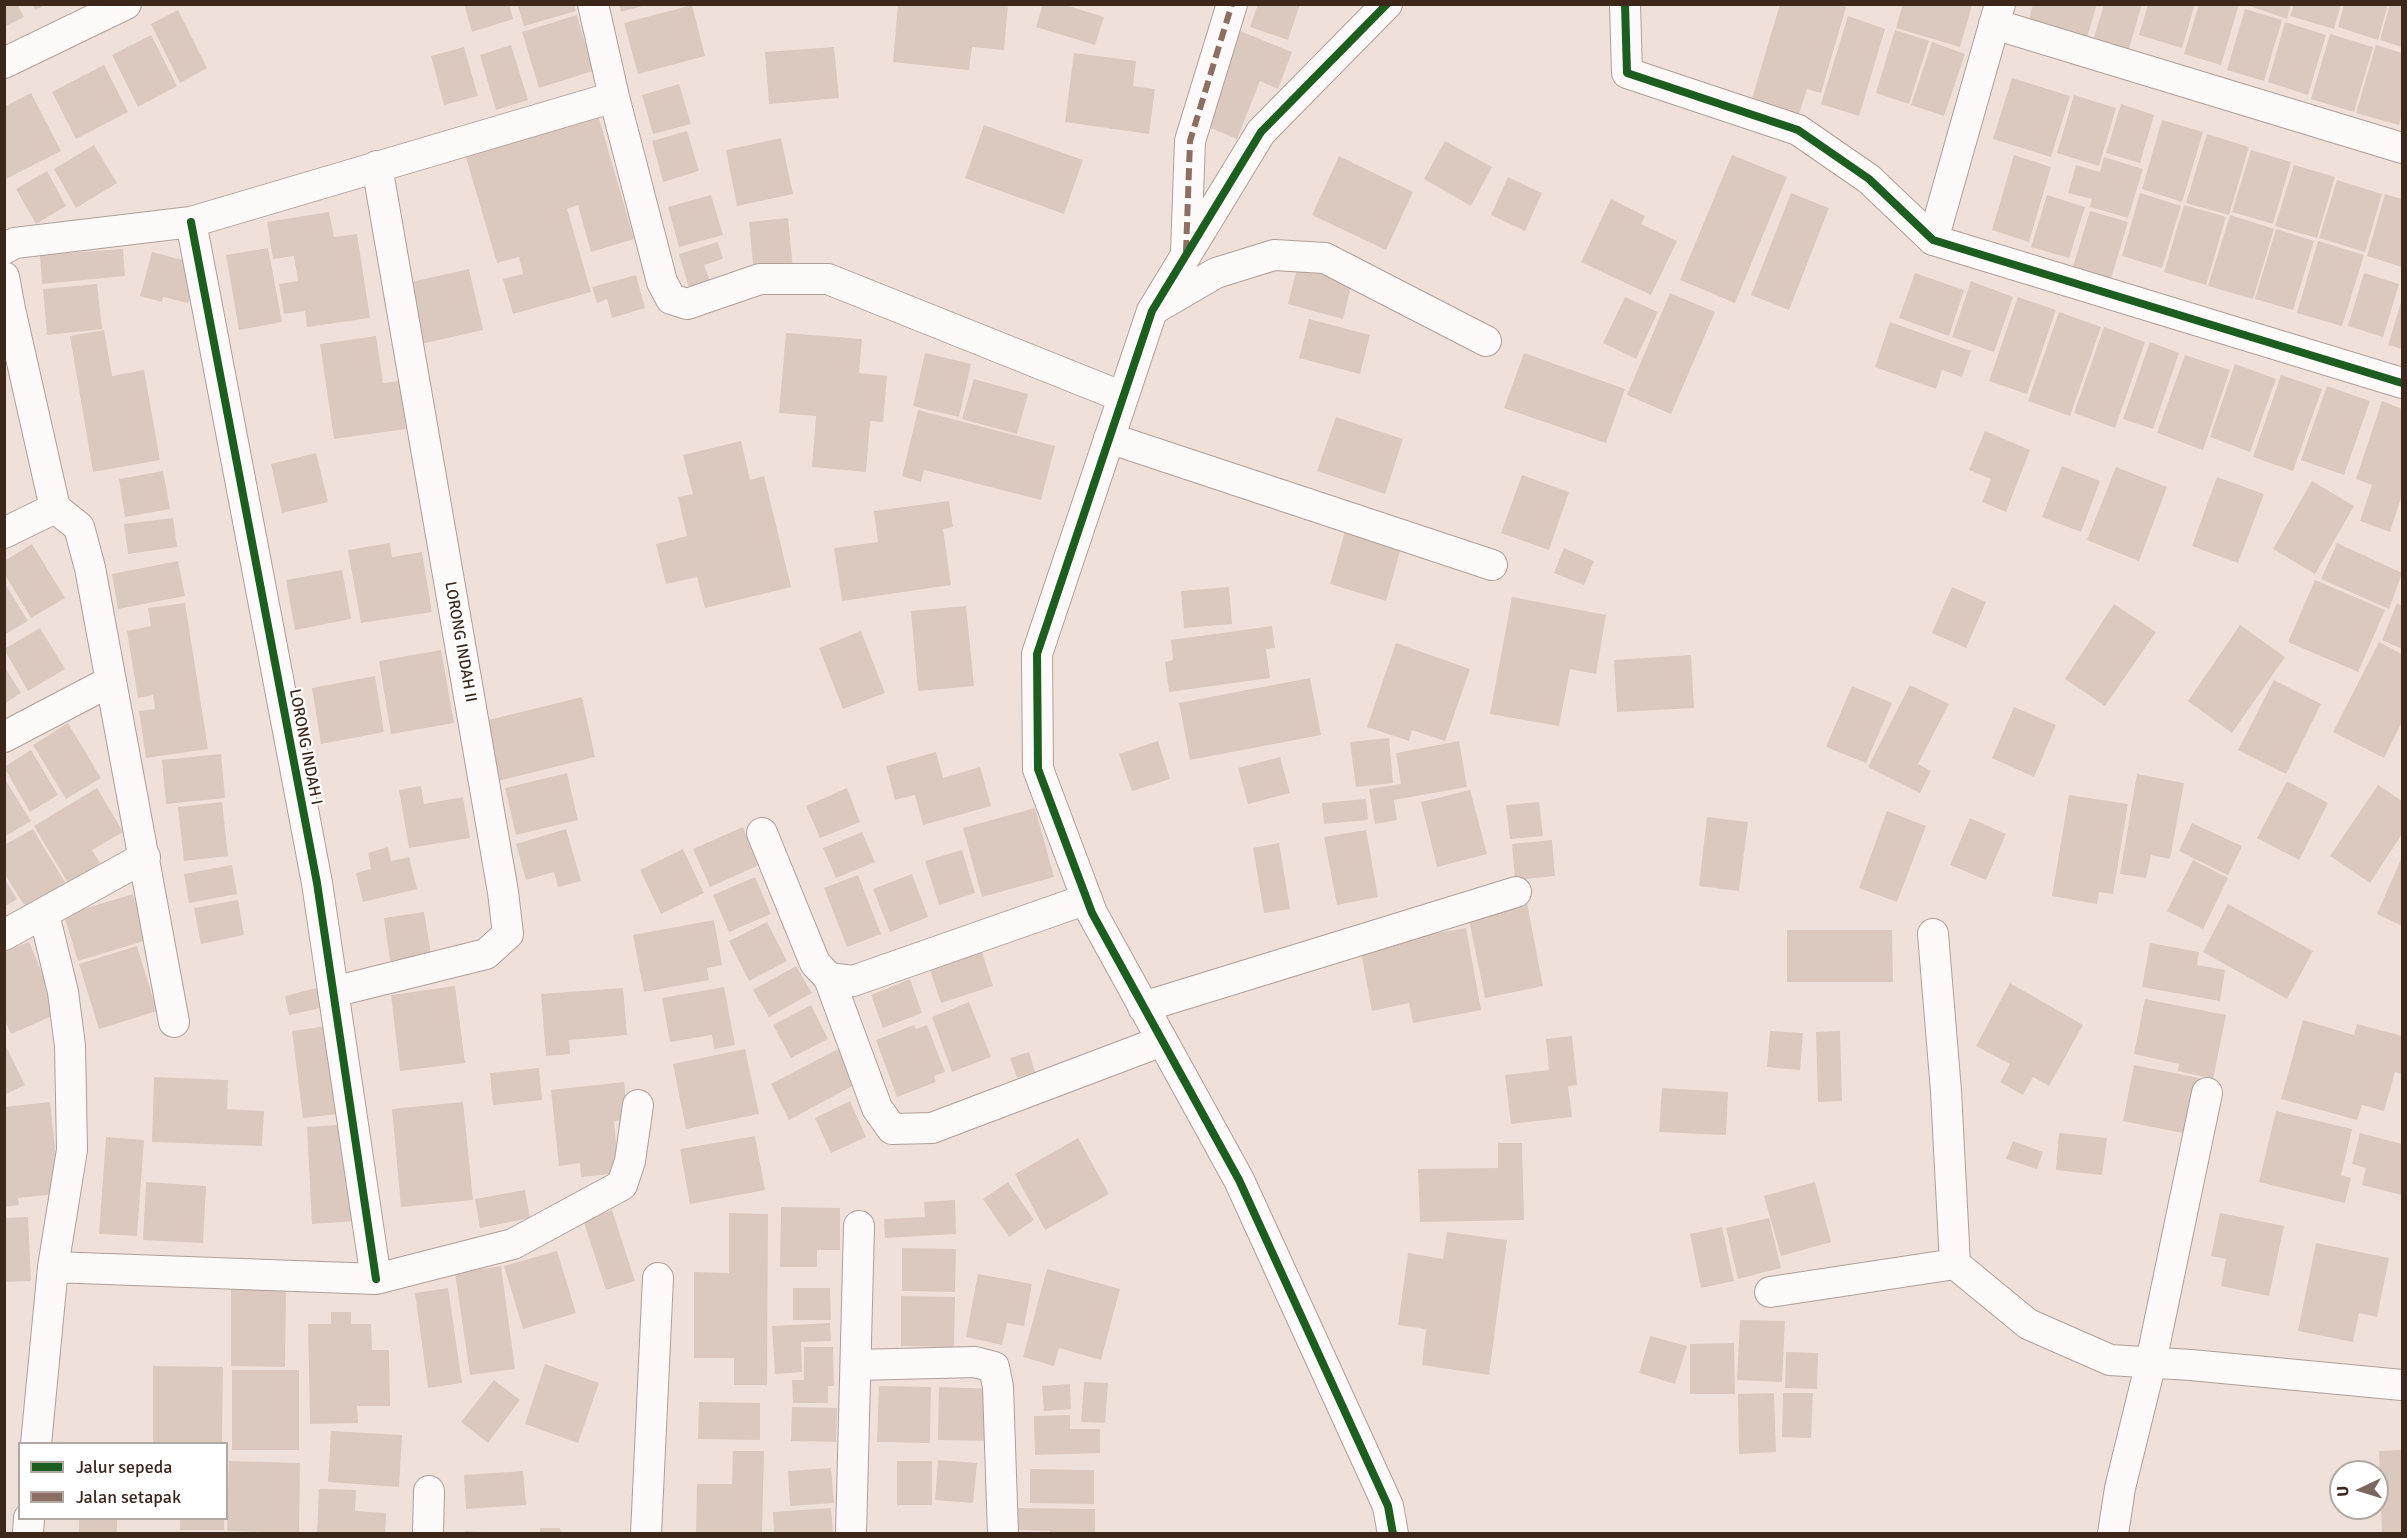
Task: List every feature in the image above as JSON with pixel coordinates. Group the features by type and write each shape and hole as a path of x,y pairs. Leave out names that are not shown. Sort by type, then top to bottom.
{"street":[{"path":"4,63 126,4"},
{"path":"593,4 614,97 662,282 671,299 687,304 760,279 828,279 1123,397"},
{"path":"1186,255 1190,141 1232,4"},
{"path":"1625,4 1627,73 1798,130 1869,179 1933,240 2403,383"},
{"path":"1381,8 1261,132 1152,311 1037,654 1038,769 1092,913 1239,1180 1388,1506 1393,1533"},
{"path":"1933,240 1996,14 2403,148"},
{"path":"4,249 15,243 191,222 614,97"},
{"name":"LORONG INDAH II","path":"333,992 486,954 508,934 501,880 377,166"},
{"name":"LORONG INDAH I","path":"191,222 317,883 376,1279"},
{"path":"1152,311 1216,273 1274,255 1325,258 1486,341"},
{"path":"4,277 7,310 55,508 79,527 101,620 174,1022"},
{"path":"1110,438 1492,565"},
{"path":"4,533 55,508"},
{"path":"4,737 111,681"},
{"path":"762,833 815,963 829,978 876,1108 892,1129 932,1128 1162,1041"},
{"path":"4,935 145,857"},
{"path":"1143,1007 1516,892"},
{"path":"829,978 853,981 1087,899"},
{"path":"36,1442 54,1267 72,1150 73,1103 70,1046 63,992 44,914"},
{"path":"1933,934 1946,1091 1955,1264 2028,1324 2110,1360 2403,1385"},
{"path":"2113,1533 2120,1488 2151,1362 2207,1093"},
{"path":"54,1267 376,1279 513,1244 622,1185 630,1161 638,1105"},
{"path":"851,1533 859,1226"},
{"path":"1770,1292 1955,1264"},
{"path":"646,1533 658,1278"},
{"path":"856,1365 975,1362 994,1367 998,1386 1003,1533"},
{"path":"428,1533 429,1491"}],"building":[{"path":"4,4 17,4 24,17 4,27"},
{"path":"33,4 47,4 35,10"},
{"path":"464,4 509,4 513,19 472,32"},
{"path":"517,4 574,4 576,11 524,26"},
{"path":"619,4 646,4 646,5 621,12"},
{"path":"898,4 1008,4 1004,50 972,47 969,70 893,62"},
{"path":"1043,4 1062,4 1104,17 1095,45 1036,27"},
{"path":"1258,4 1300,4 1288,40 1250,27"},
{"path":"1780,4 1839,4 1846,7 1821,93 1807,89 1798,117 1751,102"},
{"path":"1903,4 1972,5 1960,47 1896,28"},
{"path":"2033,4 2097,4 2085,44 2027,27"},
{"path":"2104,4 2142,4 2128,52 2093,41"},
{"path":"2148,4 2195,4 2182,48 2139,35"},
{"path":"2199,4 2239,4 2221,65 2184,54"},
{"path":"2244,4 2291,4 2287,19"},
{"path":"2294,4 2341,4 2334,29 2290,16"},
{"path":"2344,4 2388,4 2378,40 2338,27"},
{"path":"2390,4 2402,4 2402,47 2380,40"},
{"path":"692,5 705,56 638,74 624,23"},
{"path":"2245,9 2282,20 2264,81 2227,70"},
{"path":"178,10 207,68 180,83 151,24"},
{"path":"577,15 593,71 539,88 522,32"},
{"path":"1848,16 1885,29 1859,116 1821,104"},
{"path":"2285,22 2326,35 2308,95 2268,82"},
{"path":"1895,30 1929,41 1909,104 1876,93"},
{"path":"1240,31 1292,52 1278,89 1260,81 1237,139 1203,125"},
{"path":"2330,34 2373,47 2354,112 2311,99"},
{"path":"151,35 177,86 138,107 112,55"},
{"path":"1932,42 1965,54 1944,116 1911,105"},
{"path":"511,45 528,100 496,110 480,55"},
{"path":"2376,45 2402,53 2402,114 2399,125 2356,113"},
{"path":"464,47 478,96 444,105 431,56"},
{"path":"834,47 839,98 769,104 765,52"},
{"path":"1074,53 1136,61 1133,86 1155,89 1149,134 1065,122"},
{"path":"104,65 128,112 76,139 52,92"},
{"path":"2012,78 2070,96 2051,157 1993,139"},
{"path":"679,84 691,124 653,134 642,95"},
{"path":"31,93 61,151 4,180 4,107"},
{"path":"2074,95 2116,108 2099,166 2057,153"},
{"path":"2121,104 2154,115 2140,163 2106,153"},
{"path":"598,115 634,239 591,252 578,205 567,209 591,292 513,314 503,279 523,274 519,257 497,263 465,154"},
{"path":"2162,120 2203,132 2182,202 2142,189"},
{"path":"984,125 1083,160 1064,214 965,178"},
{"path":"687,131 699,171 663,182 652,141"},
{"path":"2207,134 2249,147 2229,215 2186,203"},
{"path":"781,138 793,194 737,206 726,150"},
{"path":"1445,141 1492,167 1471,206 1424,179"},
{"path":"94,145 117,183 76,208 54,169"},
{"path":"2251,150 2291,162 2273,224 2232,212"},
{"path":"1732,155 1787,177 1735,303 1680,280"},
{"path":"2014,155 2051,167 2029,242 1992,230"},
{"path":"1339,156 1413,192 1386,250 1312,215"},
{"path":"2104,157 2143,169 2128,218 2090,207 2092,199 2068,193 2076,165 2100,172"},
{"path":"2294,165 2335,177 2317,238 2275,226"},
{"path":"47,171 66,206 36,224 16,189"},
{"path":"1508,177 1542,193 1525,231 1491,215"},
{"path":"2337,180 2382,194 2365,252 2319,238"},
{"path":"1791,193 1829,208 1789,310 1751,295"},
{"path":"2140,193 2181,206 2162,268 2122,256"},
{"path":"2385,194 2402,199 2402,267 2367,256"},
{"path":"711,195 723,235 679,247 668,207"},
{"path":"2047,195 2085,207 2069,258 2031,247"},
{"path":"1611,199 1645,216 1641,224 1677,241 1651,295 1581,262"},
{"path":"2184,205 2226,217 2206,285 2164,272"},
{"path":"2090,211 2128,222 2110,282 2072,270"},
{"path":"329,212 334,237 357,234 370,318 307,327 305,311 284,314 279,284 298,281 294,256 273,259 267,222"},
{"path":"2230,215 2274,229 2253,299 2208,286"},
{"path":"788,218 793,269 754,273 749,222"},
{"path":"2276,229 2314,241 2293,310 2255,299"},
{"path":"2318,241 2364,255 2342,326 2297,313"},
{"path":"718,242 723,259 704,265 710,281 689,288 679,254"},
{"path":"268,248 282,322 239,330 226,255"},
{"path":"123,249 125,276 42,284 40,255"},
{"path":"152,252 198,264 188,303 163,297 162,302 140,296"},
{"path":"1299,260 1354,274 1343,319 1288,304"},
{"path":"469,269 483,330 421,344 407,283"},
{"path":"1915,273 1964,290 1949,336 1899,318"},
{"path":"2364,273 2399,284 2383,337 2348,326"},
{"path":"636,275 645,308 612,318 607,299 597,303 592,287"},
{"path":"1971,281 2013,297 1994,352 1952,337"},
{"path":"97,284 102,329 47,335 43,289"},
{"path":"1670,293 1715,312 1671,414 1627,395"},
{"path":"1625,297 1658,312 1636,359 1603,343"},
{"path":"2018,297 2056,310 2027,394 1989,381"},
{"path":"2402,299 2402,349 2388,345"},
{"path":"2059,312 2101,327 2070,416 2028,401"},
{"path":"1309,319 1370,335 1360,374 1299,358"},
{"path":"1890,322 1971,351 1962,377 1942,370 1936,389 1875,367"},
{"path":"2104,327 2145,342 2115,428 2074,413"},
{"path":"104,330 112,376 144,370 160,460 93,472 70,336"},
{"path":"786,333 862,339 859,373 887,376 883,422 870,421 866,472 812,467 816,416 779,413"},
{"path":"376,336 383,383 399,381 406,429 334,439 320,344"},
{"path":"2150,342 2179,353 2153,429 2123,419"},
{"path":"925,353 971,364 959,417 913,406"},
{"path":"1524,353 1625,389 1606,443 1504,408"},
{"path":"2185,355 2230,370 2203,450 2157,433"},
{"path":"2235,364 2276,379 2250,452 2210,437"},
{"path":"2281,375 2322,389 2293,471 2253,457"},
{"path":"974,379 1028,394 1017,434 962,419"},
{"path":"2327,386 2370,401 2344,475 2301,460"},
{"path":"2382,401 2402,409 2402,495 2390,532 2360,521 2372,485 2356,479"},
{"path":"918,410 1055,446 1041,500 924,470 921,482 902,476"},
{"path":"1336,417 1403,439 1385,494 1317,471"},
{"path":"1985,431 2030,450 2006,512 1982,502 1991,479 1969,470"},
{"path":"741,441 750,480 764,476 791,587 705,608 697,577 666,584 656,544 687,536 678,497 693,494 683,455"},
{"path":"316,453 328,502 282,513 271,464"},
{"path":"2062,466 2100,481 2081,532 2042,517"},
{"path":"2116,467 2167,487 2139,561 2087,540"},
{"path":"163,471 170,509 125,517 119,479"},
{"path":"1522,475 1569,492 1549,550 1501,533"},
{"path":"2217,477 2264,494 2238,563 2192,546"},
{"path":"2312,481 2354,506 2315,574 2273,549"},
{"path":"949,501 953,527 943,529 951,585 842,601 834,548 878,542 874,511"},
{"path":"173,518 177,547 128,554 124,524"},
{"path":"1345,531 1401,548 1386,601 1330,584"},
{"path":"390,543 392,557 422,552 432,612 361,623 348,550"},
{"path":"2337,543 2402,573 2389,609 2321,579"},
{"path":"32,544 65,598 31,618 4,573 4,561"},
{"path":"1564,548 1594,561 1584,585 1554,573"},
{"path":"178,561 185,596 118,609 112,574"},
{"path":"342,570 351,619 295,630 286,580"},
{"path":"2315,580 2385,610 2358,672 2288,642"},
{"path":"4,582 28,621 4,635"},
{"path":"1229,587 1232,624 1184,628 1181,591"},
{"path":"1952,587 1986,602 1966,648 1932,633"},
{"path":"1512,597 1606,615 1596,674 1570,669 1559,726 1490,714"},
{"path":"185,603 208,749 146,758 139,711 155,709 153,695 138,698 127,631 151,626 148,608"},
{"path":"2397,603 2402,606 2402,649 2382,640"},
{"path":"2114,604 2156,632 2105,706 2065,679"},
{"path":"966,606 974,686 918,691 911,611"},
{"path":"2240,625 2285,657 2232,733 2188,701"},
{"path":"1272,626 1275,648 1266,649 1270,678 1169,692 1165,662 1173,660 1171,640"},
{"path":"40,628 65,669 28,691 4,649"},
{"path":"861,631 885,693 843,709 819,648"},
{"path":"2379,642 2402,654 2402,722 2384,758 2333,732"},
{"path":"1396,643 1470,669 1445,741 1412,730 1409,741 1367,727"},
{"path":"441,650 454,723 391,734 379,661"},
{"path":"1691,655 1694,708 1617,712 1614,660"},
{"path":"4,666 21,693 4,704"},
{"path":"375,676 384,732 321,744 312,688"},
{"path":"1310,678 1321,735 1190,760 1179,703"},
{"path":"2274,680 2321,704 2286,774 2238,750"},
{"path":"1910,685 1949,704 1918,764 1931,771 1920,793 1868,767"},
{"path":"1852,686 1892,703 1866,763 1826,747"},
{"path":"582,697 595,757 494,782 480,722"},
{"path":"2014,707 2056,725 2034,777 1992,758"},
{"path":"68,723 101,778 66,799 33,745"},
{"path":"1389,738 1393,783 1356,787 1350,742"},
{"path":"1158,741 1170,779 1132,791 1119,754"},
{"path":"1459,741 1467,787 1394,800 1397,820 1375,824 1369,789 1401,784 1396,753"},
{"path":"31,750 58,795 30,812 4,767"},
{"path":"936,752 943,778 980,767 991,806 923,825 915,795 895,800 886,766"},
{"path":"221,754 225,798 166,804 162,760"},
{"path":"1280,757 1290,793 1248,804 1238,768"},
{"path":"567,773 578,820 516,835 505,788"},
{"path":"2137,774 2184,783 2170,859 2151,855 2146,878 2120,874"},
{"path":"4,778 31,821 4,837"},
{"path":"2287,781 2328,803 2299,860 2257,838"},
{"path":"2378,785 2402,801 2402,834 2370,883 2330,856"},
{"path":"421,786 424,804 463,797 470,838 409,848 399,790"},
{"path":"97,788 123,832 92,850 100,863 68,883 34,826"},
{"path":"847,788 860,822 820,838 806,806"},
{"path":"1470,790 1487,854 1437,867 1421,802"},
{"path":"2069,795 2128,804 2113,894 2099,892 2097,904 2052,896"},
{"path":"1366,799 1368,820 1324,824 1322,803"},
{"path":"222,802 228,856 184,861 178,807"},
{"path":"1539,802 1543,836 1510,839 1506,805"},
{"path":"1035,808 1054,877 982,897 963,828"},
{"path":"1887,811 1926,826 1897,902 1859,888"},
{"path":"1707,817 1748,822 1739,891 1699,886"},
{"path":"1970,818 2006,834 1986,880 1950,865"},
{"path":"2192,823 2242,846 2228,875 2179,851"},
{"path":"743,827 759,865 710,887 693,849"},
{"path":"33,829 66,884 26,908 4,873 4,845"},
{"path":"566,829 581,881 558,887 554,872 526,880 516,844"},
{"path":"1366,830 1378,897 1337,905 1324,837"},
{"path":"862,832 875,862 836,878 823,848"},
{"path":"1552,840 1555,876 1515,880 1512,844"},
{"path":"1279,843 1290,909 1264,913 1253,848"},
{"path":"388,847 391,861 409,857 417,889 363,902 356,873 371,869 368,853"},
{"path":"683,849 704,893 661,914 640,870"},
{"path":"962,850 975,893 939,905 925,861"},
{"path":"2402,857 2402,926 2377,914"},
{"path":"2193,860 2228,878 2203,929 2167,911"},
{"path":"232,865 237,894 189,903 184,874"},
{"path":"912,874 928,917 890,932 873,889"},
{"path":"858,875 881,934 847,947 824,888"},
{"path":"755,877 771,914 729,932 713,895"},
{"path":"4,878 17,899 4,907"},
{"path":"133,894 147,940 78,961 64,915"},
{"path":"1526,898 1543,986 1485,998 1467,910"},
{"path":"238,900 244,935 201,944 194,908"},
{"path":"2228,904 2313,951 2287,999 2203,952"},
{"path":"424,912 431,954 390,961 384,918"},
{"path":"714,920 722,965 707,968 709,980 644,992 633,935"},
{"path":"767,922 787,961 749,981 729,941"},
{"path":"1466,928 1481,1010 1413,1023 1409,1003 1372,1011 1360,947"},
{"path":"1787,930 1892,930 1893,982 1787,982"},
{"path":"29,942 59,1013 11,1034 4,1018 4,952"},
{"path":"2150,943 2199,952 2197,965 2225,970 2220,1001 2142,987"},
{"path":"137,946 157,1011 99,1029 79,964"},
{"path":"981,949 993,986 941,1003 929,967"},
{"path":"796,966 812,993 769,1017 753,990"},
{"path":"910,979 922,1013 883,1028 871,995"},
{"path":"2010,983 2083,1025 2049,1086 2033,1077 2023,1095 2000,1082 2010,1064 1976,1046"},
{"path":"455,986 465,1063 400,1071 391,995"},
{"path":"320,987 325,1007 289,1015 285,996"},
{"path":"724,987 735,1045 714,1049 712,1035 670,1042 662,998"},
{"path":"623,988 627,1035 569,1040 570,1054 546,1056 541,994"},
{"path":"2145,999 2226,1015 2213,1079 2178,1071 2179,1064 2134,1054"},
{"path":"969,1002 991,1057 952,1072 932,1017"},
{"path":"811,1005 828,1039 791,1058 773,1025"},
{"path":"2303,1020 2354,1035 2357,1024 2402,1036 2402,1074 2395,1072 2384,1111 2362,1105 2357,1120 2281,1099"},
{"path":"334,1025 346,1113 303,1118 292,1031"},
{"path":"914,1025 916,1029 927,1025 945,1072 934,1076 936,1082 897,1097 876,1040"},
{"path":"1770,1031 1803,1033 1800,1070 1767,1067"},
{"path":"1840,1031 1842,1101 1818,1102 1816,1032"},
{"path":"1572,1036 1577,1085 1568,1086 1572,1117 1511,1124 1505,1075 1549,1070 1546,1039"},
{"path":"7,1048 25,1085 4,1095 4,1049"},
{"path":"745,1049 759,1114 686,1129 673,1064"},
{"path":"838,1049 856,1084 789,1120 771,1084"},
{"path":"1029,1052 1035,1072 1017,1078 1010,1058"},
{"path":"2134,1065 2199,1078 2188,1134 2123,1121"},
{"path":"539,1068 542,1100 493,1105 490,1073"},
{"path":"154,1077 228,1080 227,1109 264,1111 262,1146 152,1142"},
{"path":"624,1082 628,1119 614,1121 619,1173 581,1177 580,1163 559,1166 551,1090"},
{"path":"1662,1088 1728,1092 1726,1135 1659,1132"},
{"path":"850,1101 866,1137 831,1153 815,1118"},
{"path":"50,1102 58,1177 55,1194 18,1198 19,1205 4,1207 4,1107"},
{"path":"463,1102 473,1200 401,1207 392,1109"},
{"path":"2276,1111 2352,1129 2341,1175 2351,1178 2345,1203 2259,1182"},
{"path":"352,1124 357,1221 312,1224 307,1127"},
{"path":"2059,1133 2107,1138 2102,1175 2056,1170"},
{"path":"2360,1133 2402,1144 2402,1195 2362,1185 2366,1168 2352,1164"},
{"path":"755,1136 765,1190 690,1204 680,1149"},
{"path":"106,1137 144,1140 137,1236 99,1234"},
{"path":"1078,1138 1109,1194 1045,1230 1015,1174"},
{"path":"2013,1141 2043,1152 2037,1169 2006,1159"},
{"path":"1498,1143 1522,1143 1524,1220 1420,1222 1418,1169 1498,1168"},
{"path":"146,1182 206,1186 203,1243 143,1240"},
{"path":"1008,1182 1034,1220 1009,1237 983,1199"},
{"path":"1815,1182 1831,1242 1781,1256 1764,1196"},
{"path":"525,1190 530,1218 480,1228 475,1199"},
{"path":"955,1200 956,1234 885,1238 884,1219 925,1217 924,1202"},
{"path":"781,1207 840,1208 840,1250 817,1250 817,1267 780,1267"},
{"path":"612,1210 635,1281 606,1290 583,1220"},
{"path":"729,1213 768,1214 767,1385 734,1385 734,1358 694,1358 694,1272 729,1273"},
{"path":"2220,1213 2284,1226 2269,1296 2221,1286 2226,1259 2211,1256"},
{"path":"28,1217 31,1281 4,1282 4,1218"},
{"path":"1769,1218 1781,1268 1738,1279 1726,1228"},
{"path":"1722,1227 1734,1281 1701,1288 1690,1234"},
{"path":"1447,1232 1507,1240 1489,1375 1422,1365 1426,1329 1398,1325 1408,1253 1443,1259"},
{"path":"2316,1243 2389,1258 2377,1317 2359,1313 2353,1342 2298,1331"},
{"path":"902,1248 956,1249 955,1292 902,1291"},
{"path":"557,1251 576,1313 523,1329 504,1266"},
{"path":"501,1266 515,1369 470,1375 455,1273"},
{"path":"1047,1269 1120,1289 1101,1360 1059,1348 1054,1366 1023,1357"},
{"path":"978,1274 1032,1284 1024,1326 1007,1323 1002,1345 966,1337"},
{"path":"231,1278 286,1279 285,1367 231,1366"},
{"path":"448,1288 462,1383 428,1388 415,1293"},
{"path":"793,1288 830,1288 831,1320 793,1320"},
{"path":"901,1296 955,1297 954,1347 901,1346"},
{"path":"331,1312 351,1312 351,1324 371,1324 372,1350 389,1350 390,1406 357,1406 358,1423 310,1424 308,1324 331,1324"},
{"path":"1740,1320 1785,1321 1782,1382 1737,1380"},
{"path":"830,1323 831,1341 801,1342 802,1372 775,1374 772,1326"},
{"path":"1650,1336 1687,1346 1675,1384 1639,1373"},
{"path":"1734,1343 1735,1394 1690,1394 1690,1344"},
{"path":"804,1347 833,1347 834,1386 828,1386 828,1403 793,1403 792,1380 804,1380"},
{"path":"1786,1352 1818,1353 1817,1389 1785,1388"},
{"path":"545,1364 599,1383 578,1443 525,1424"},
{"path":"153,1366 223,1367 222,1442 153,1442"},
{"path":"232,1370 299,1370 299,1450 232,1450"},
{"path":"494,1380 520,1400 488,1443 461,1422"},
{"path":"1084,1382 1108,1383 1105,1423 1081,1422"},
{"path":"1070,1384 1071,1409 1044,1411 1042,1386"},
{"path":"879,1386 931,1387 930,1443 877,1442"},
{"path":"939,1387 996,1389 995,1441 938,1440"},
{"path":"1774,1393 1776,1452 1739,1454 1738,1394"},
{"path":"1783,1393 1813,1393 1811,1438 1782,1437"},
{"path":"699,1402 760,1403 760,1440 698,1439"},
{"path":"792,1407 837,1408 836,1442 791,1441"},
{"path":"1070,1415 1070,1429 1100,1429 1100,1453 1035,1455 1034,1416"},
{"path":"331,1431 402,1435 399,1487 328,1482"},
{"path":"2402,1450 2402,1534 2382,1534 2381,1520 2389,1520 2389,1460 2379,1460 2379,1451"},
{"path":"733,1451 764,1451 762,1534 696,1532 697,1484 732,1484"},
{"path":"938,1460 977,1463 973,1503 935,1500"},
{"path":"229,1461 300,1463 299,1533 227,1531"},
{"path":"897,1461 932,1461 932,1505 897,1505"},
{"path":"831,1468 834,1503 790,1506 788,1471"},
{"path":"1030,1469 1094,1470 1094,1504 1030,1503"},
{"path":"523,1471 526,1505 466,1509 464,1475"},
{"path":"319,1489 356,1490 355,1511 386,1513 385,1534 317,1534"},
{"path":"831,1508 833,1534 774,1534 773,1512"},
{"path":"1018,1508 1095,1509 1095,1534 1050,1534 1050,1531 1018,1530"},
{"path":"79,1520 117,1520 117,1533 79,1533"},
{"path":"180,1520 224,1520 224,1530 180,1530"},
{"path":"540,1528 560,1528 561,1534 540,1534"},
{"path":"465,1531 482,1532 482,1534 465,1534"}],"marked path":[{"path":"1186,252 1190,141 1232,4"}],"cycle path":[{"path":"1387,4 1261,132 1152,311 1037,654 1038,769 1092,913 1239,1180 1388,1506 1393,1534"},
{"path":"1625,4 1627,73 1798,130 1869,179 1933,240 2402,383"},
{"path":"191,222 317,883 376,1279"}]}
